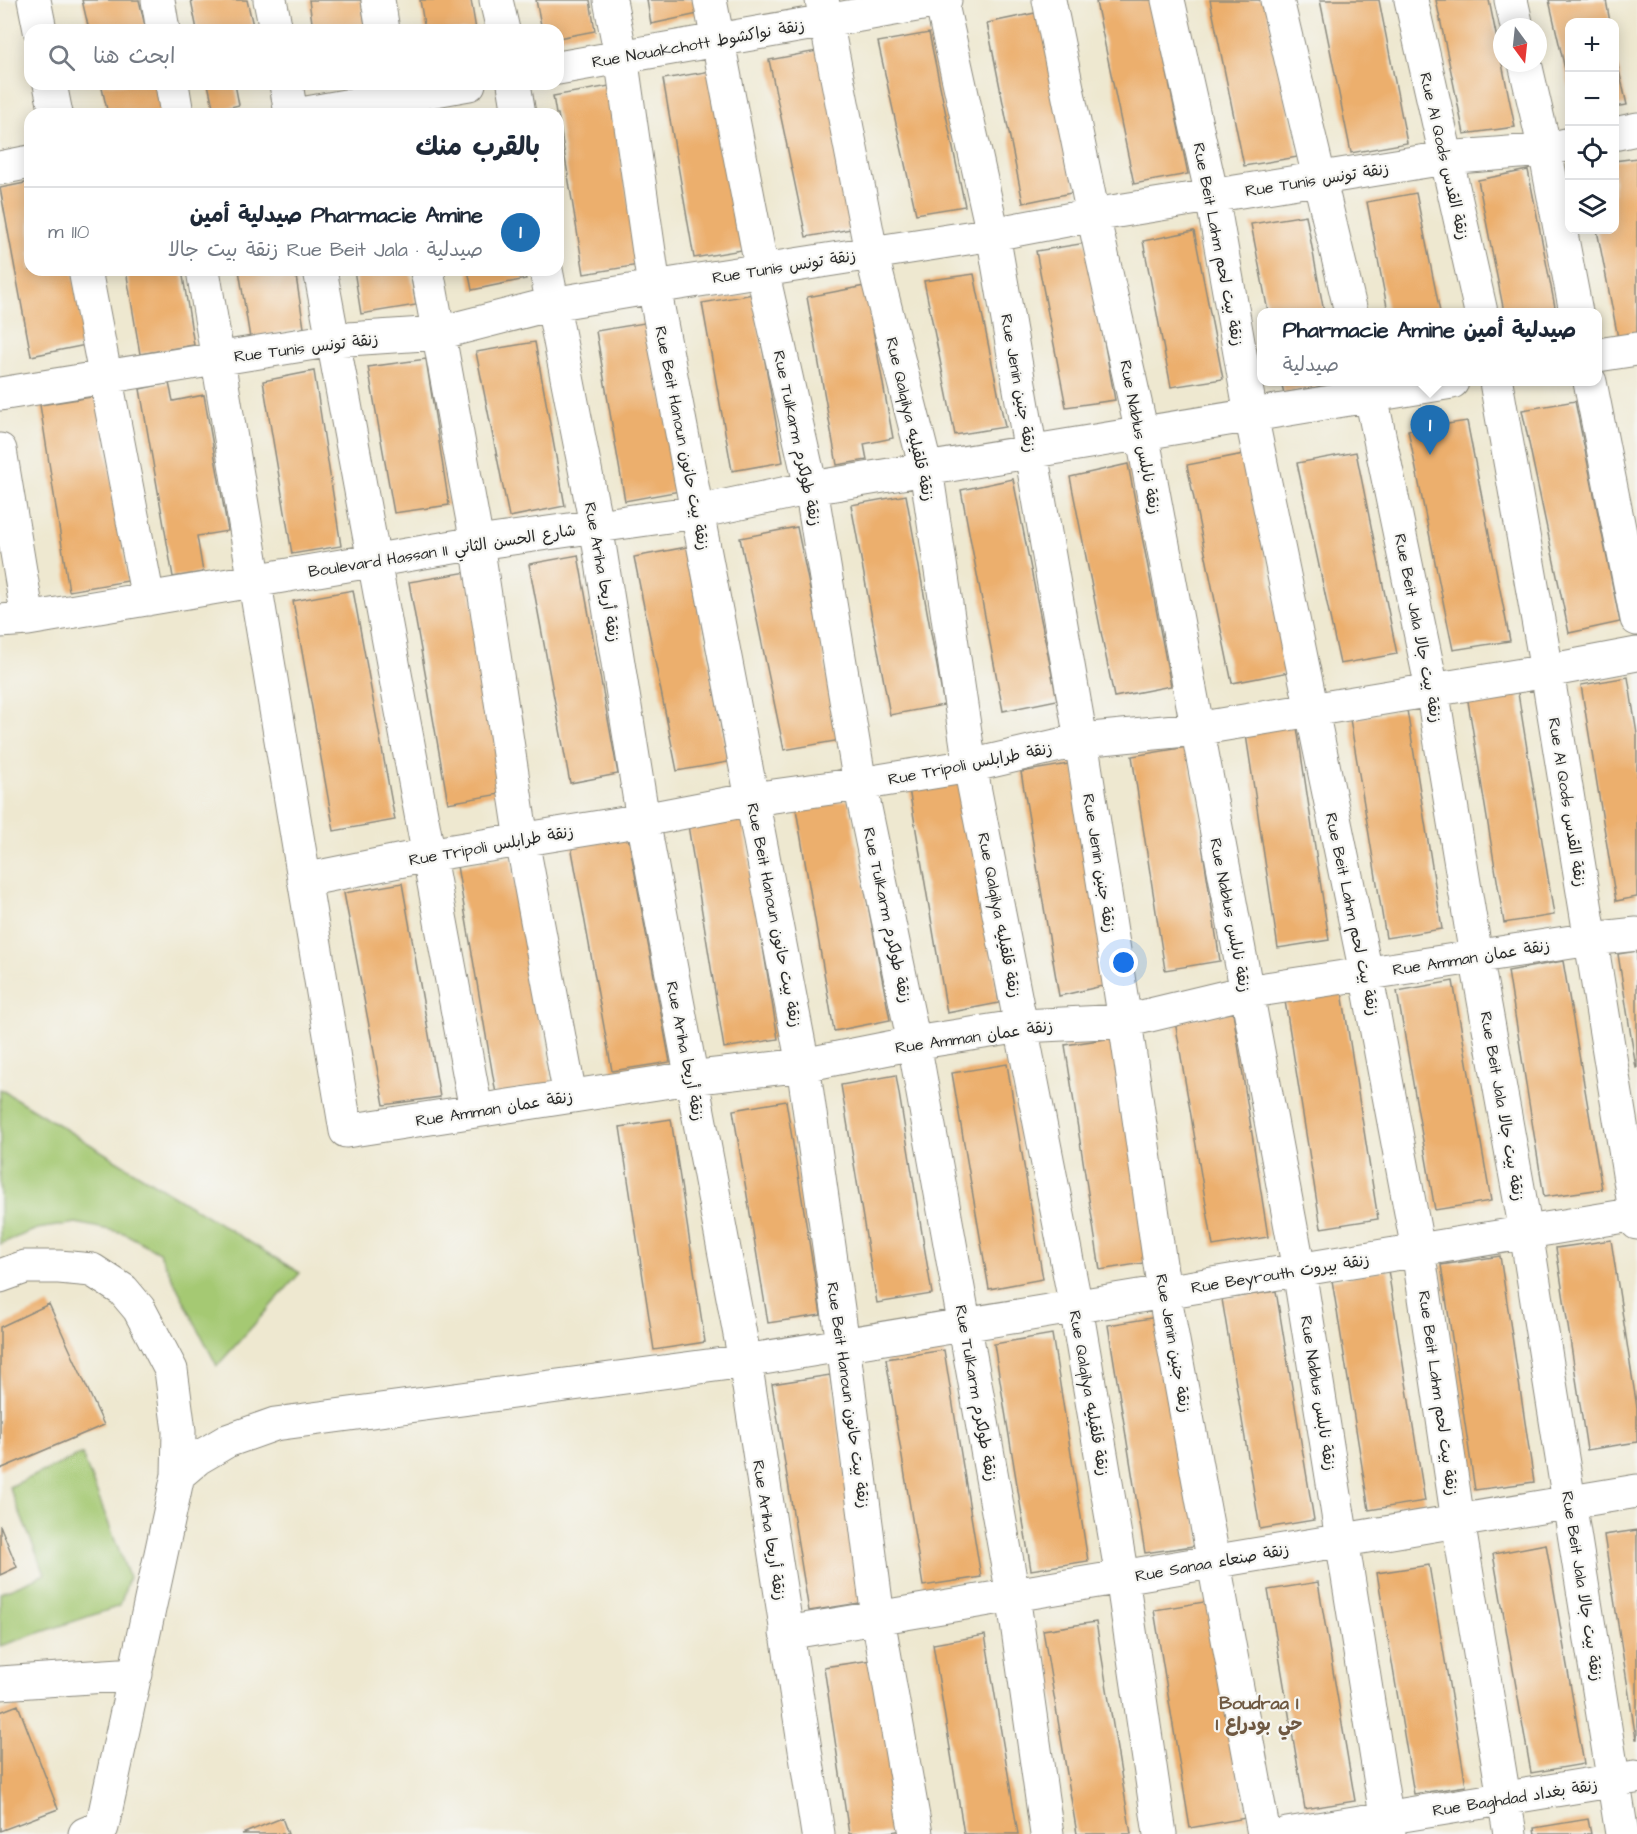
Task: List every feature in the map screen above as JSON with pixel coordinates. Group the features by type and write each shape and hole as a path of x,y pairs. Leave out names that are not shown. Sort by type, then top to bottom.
{"street":[{"path":"34,0 39,24"},
{"path":"158,0 162,24"},
{"path":"270,0 275,24"},
{"path":"378,0 382,24"},
{"path":"496,0 502,24"},
{"name":"Rue Beit Hanoun زنقة بيت حانون","path":"610,0 621,56 654,287 803,1065 843,1344 878,1618 916,1834"},
{"name":"Rue Tulkarm زنقة طولكرم","path":"710,0 762,270 811,488 860,784 914,1043 1013,1595 1047,1834"},
{"name":"Rue Nouakchott زنقة نواكشوط","path":"564,67 718,40 824,10 942,0"},
{"name":"Rue Jenin زنقة جنين","path":"942,0 993,234 1081,740 1164,1292 1264,1834"},
{"name":"Rue Nablus زنقة نابلس","path":"1049,0 1093,215 1142,433 1299,1269 1388,1826"},
{"name":"Rue Beit Lahm زنقة بيت لحم","path":"1168,0 1212,196 1251,415 1366,973 1418,1250 1458,1521 1510,1834"},
{"path":"1277,0 1350,308"},
{"name":"Rue Al Qods زنقة القدس","path":"1411,0 1479,308"},
{"path":"1511,0 1515,18"},
{"name":"Rue Qalqilya زنقة قلقيليه","path":"824,10 871,252 926,469 970,766 1076,1307 1122,1577 1160,1834"},
{"path":"1528,72 1557,147 1576,308"},
{"path":"51,90 55,108"},
{"path":"173,90 176,108"},
{"path":"287,90 290,108"},
{"path":"337,108 437,90"},
{"path":"515,90 518,108"},
{"path":"1619,133 1637,129"},
{"name":"Rue Tunis زنقة تونس","path":"0,394 333,340 439,333 552,304 654,287 993,234 1093,215 1445,158 1557,147"},
{"path":"0,168 24,163"},
{"path":"86,276 148,599"},
{"path":"204,276 304,880"},
{"path":"321,276 476,1110"},
{"path":"428,276 477,543 522,840 570,1096"},
{"name":"Rue Ariha زنقة أريحا","path":"547,276 596,525 643,820 745,1361 818,1834"},
{"path":"1602,354 1637,349"},
{"name":"Boulevard Hassan II شارع الحسن الثاني","path":"14,620 477,543 697,512 811,488 1251,415 1370,388 1393,386"},
{"name":"Rue Al Qods زنقة القدس","path":"1497,386 1547,671 1636,1217"},
{"path":"1591,386 1637,619"},
{"name":"Rue Beit Jala زنقة بيت جالا","path":"1370,388 1432,689 1476,956 1526,1232 1570,1502 1626,1779 1622,1834"},
{"path":"0,450 14,620"},
{"name":"Rue Tripoli زنقة طرابلس","path":"304,880 428,855 643,820 753,799 970,766 1081,740 1196,729 1637,654"},
{"name":"Rue Amman زنقة عمان","path":"304,880 346,1131 690,1078 803,1065 914,1043 1022,1026 1125,1021 1246,992 1476,956 1637,934"},
{"name":"Rue Beyrouth زنقة بيروت","path":"178,1475 198,1458 227,1441 275,1424 745,1361 1526,1232 1636,1217"},
{"path":"0,1276 25,1268 59,1267 92,1270 123,1290 139,1310 171,1370 179,1431 178,1475 102,1827 85,1834"},
{"name":"Rue Sanaa زنقة صنعاء","path":"786,1633 1637,1491"},
{"path":"0,1683 136,1674"},
{"name":"Rue Baghdad زنقة بغداد","path":"1287,1834 1388,1826 1505,1799 1626,1779"}],"green space":[{"path":"0,1089 300,1273 217,1366 159,1252 124,1233 76,1223 37,1229 0,1244"},
{"path":"82,1454 129,1577 120,1606 0,1646 0,1593 45,1574 9,1487"}],"building":[{"path":"82,0 139,0 145,24 88,24"},
{"path":"191,0 247,0 253,24 196,24"},
{"path":"309,0 361,0 365,24 312,24"},
{"path":"420,0 471,0 475,24 424,24"},
{"path":"536,0 590,0 595,31 564,37 564,24 541,24"},
{"path":"647,0 701,0 703,13 651,24"},
{"path":"1152,0 1188,174 1134,184 1096,2"},
{"path":"1210,0 1265,0 1298,157 1244,166"},
{"path":"1320,0 1379,0 1407,143 1351,153"},
{"path":"1436,0 1489,0 1493,20 1493,72 1504,72 1515,127 1464,134"},
{"path":"1549,0 1606,0 1609,18 1565,18 1565,69"},
{"path":"1040,12 1076,192 1023,203 987,23"},
{"path":"929,33 965,206 916,214 878,42"},
{"path":"822,50 857,228 806,237 769,60"},
{"path":"717,70 748,249 694,258 663,79"},
{"path":"1619,71 1627,105 1619,106"},
{"path":"609,86 639,265 584,274 564,151 564,108 555,108 553,96"},
{"path":"102,90 159,90 162,108 107,108"},
{"path":"209,90 236,90 239,105 213,108"},
{"path":"1637,158 1637,339 1619,343 1598,234 1619,234 1619,160"},
{"path":"1528,170 1555,308 1503,308 1478,180"},
{"path":"24,183 24,276 74,276 86,345 31,356 0,188"},
{"path":"1416,193 1439,308 1387,308 1367,202"},
{"path":"1306,215 1323,308 1267,308 1251,224"},
{"path":"1194,231 1223,379 1171,387 1143,241"},
{"path":"1086,243 1115,400 1066,407 1036,251"},
{"path":"974,274 1005,427 955,435 924,281"},
{"path":"127,276 183,276 194,345 140,354"},
{"path":"240,276 296,276 304,328 250,338"},
{"path":"355,276 411,276 416,305 361,314"},
{"path":"469,276 525,276 526,279 472,290"},
{"path":"865,286 893,438 864,444 867,460 837,465 807,297"},
{"path":"753,294 783,462 732,471 702,303"},
{"path":"650,322 680,491 625,501 596,331"},
{"path":"535,342 565,506 509,517 476,352"},
{"path":"426,359 449,505 394,513 368,367"},
{"path":"314,371 341,546 292,554 263,381"},
{"path":"169,383 173,401 204,395 228,531 197,536 203,572 173,577 140,389"},
{"path":"1282,386 1325,386 1284,393"},
{"path":"98,396 128,581 69,591 40,405"},
{"path":"1575,401 1620,622 1569,633 1522,410"},
{"path":"1467,421 1510,641 1453,650 1408,430"},
{"path":"1356,452 1397,654 1340,664 1297,463"},
{"path":"1244,454 1289,672 1232,683 1187,465"},
{"path":"1128,464 1171,686 1114,697 1070,477"},
{"path":"1013,479 1057,700 1003,711 961,490"},
{"path":"906,495 944,705 890,715 851,505"},
{"path":"797,527 841,740 784,750 740,538"},
{"path":"687,547 728,762 677,771 634,557"},
{"path":"578,555 618,774 570,783 529,564"},
{"path":"467,572 506,793 448,803 409,582"},
{"path":"353,590 395,820 334,831 293,601"},
{"path":"1628,677 1637,734 1637,897 1616,901 1581,685"},
{"path":"1517,687 1554,915 1504,923 1467,695"},
{"path":"1407,710 1442,929 1386,938 1350,719"},
{"path":"1296,721 1329,940 1278,948 1245,728"},
{"path":"1187,747 1220,961 1165,970 1132,756"},
{"path":"1074,763 1111,984 1059,996 1021,772"},
{"path":"963,774 999,1003 947,1013 908,783"},
{"path":"848,800 890,1020 834,1031 796,809"},
{"path":"741,811 778,1039 724,1048 687,819"},
{"path":"628,836 670,1062 612,1071 571,845"},
{"path":"511,858 551,1084 496,1094 457,866"},
{"path":"402,883 440,1097 384,1105 344,893"},
{"path":"1637,951 1637,1068 1636,1068 1618,954"},
{"path":"1563,961 1602,1189 1544,1197 1508,971"},
{"path":"1453,981 1491,1201 1435,1210 1397,991"},
{"path":"1342,992 1378,1219 1321,1228 1285,1001"},
{"path":"1233,1012 1268,1237 1213,1246 1175,1021"},
{"path":"1120,1037 1156,1261 1100,1270 1065,1045"},
{"path":"1007,1064 1043,1279 989,1289 952,1073"},
{"path":"896,1075 932,1294 877,1303 841,1085"},
{"path":"786,1101 821,1315 768,1323 733,1110"},
{"path":"671,1119 705,1342 654,1350 620,1127"},
{"path":"1611,1240 1637,1408 1637,1442 1587,1450 1556,1248"},
{"path":"1500,1256 1534,1482 1475,1490 1441,1265"},
{"path":"1388,1270 1425,1501 1369,1510 1332,1280"},
{"path":"1276,1291 1314,1520 1260,1529 1222,1299"},
{"path":"49,1304 104,1425 0,1469 0,1327"},
{"path":"1163,1316 1200,1545 1145,1553 1108,1325"},
{"path":"1052,1334 1088,1561 1031,1570 994,1344"},
{"path":"944,1350 981,1577 923,1586 886,1359"},
{"path":"830,1375 866,1602 809,1611 772,1384"},
{"path":"0,1525 17,1567 0,1575"},
{"path":"1637,1530 1637,1739 1636,1739 1604,1535"},
{"path":"1546,1544 1584,1764 1531,1773 1493,1554"},
{"path":"1429,1565 1466,1786 1414,1794 1377,1573"},
{"path":"1318,1582 1355,1801 1305,1809 1268,1590"},
{"path":"1210,1601 1246,1818 1190,1828 1154,1610"},
{"path":"1096,1622 1131,1834 1077,1834 1043,1630"},
{"path":"985,1635 1018,1834 964,1834 933,1644"},
{"path":"878,1659 904,1830 878,1834 849,1834 824,1667"},
{"path":"18,1705 58,1809 0,1831 0,1712"},
{"path":"282,1818 288,1834 242,1834"},
{"path":"1588,1819 1591,1834 1535,1834 1534,1828"}],"place":[{"name":"Pharmacie Amine صيدلية أمين","path":"1430,455"}],"district":[{"name":"Boudraa I I حي بودراع","path":"1259,1713"}]}
